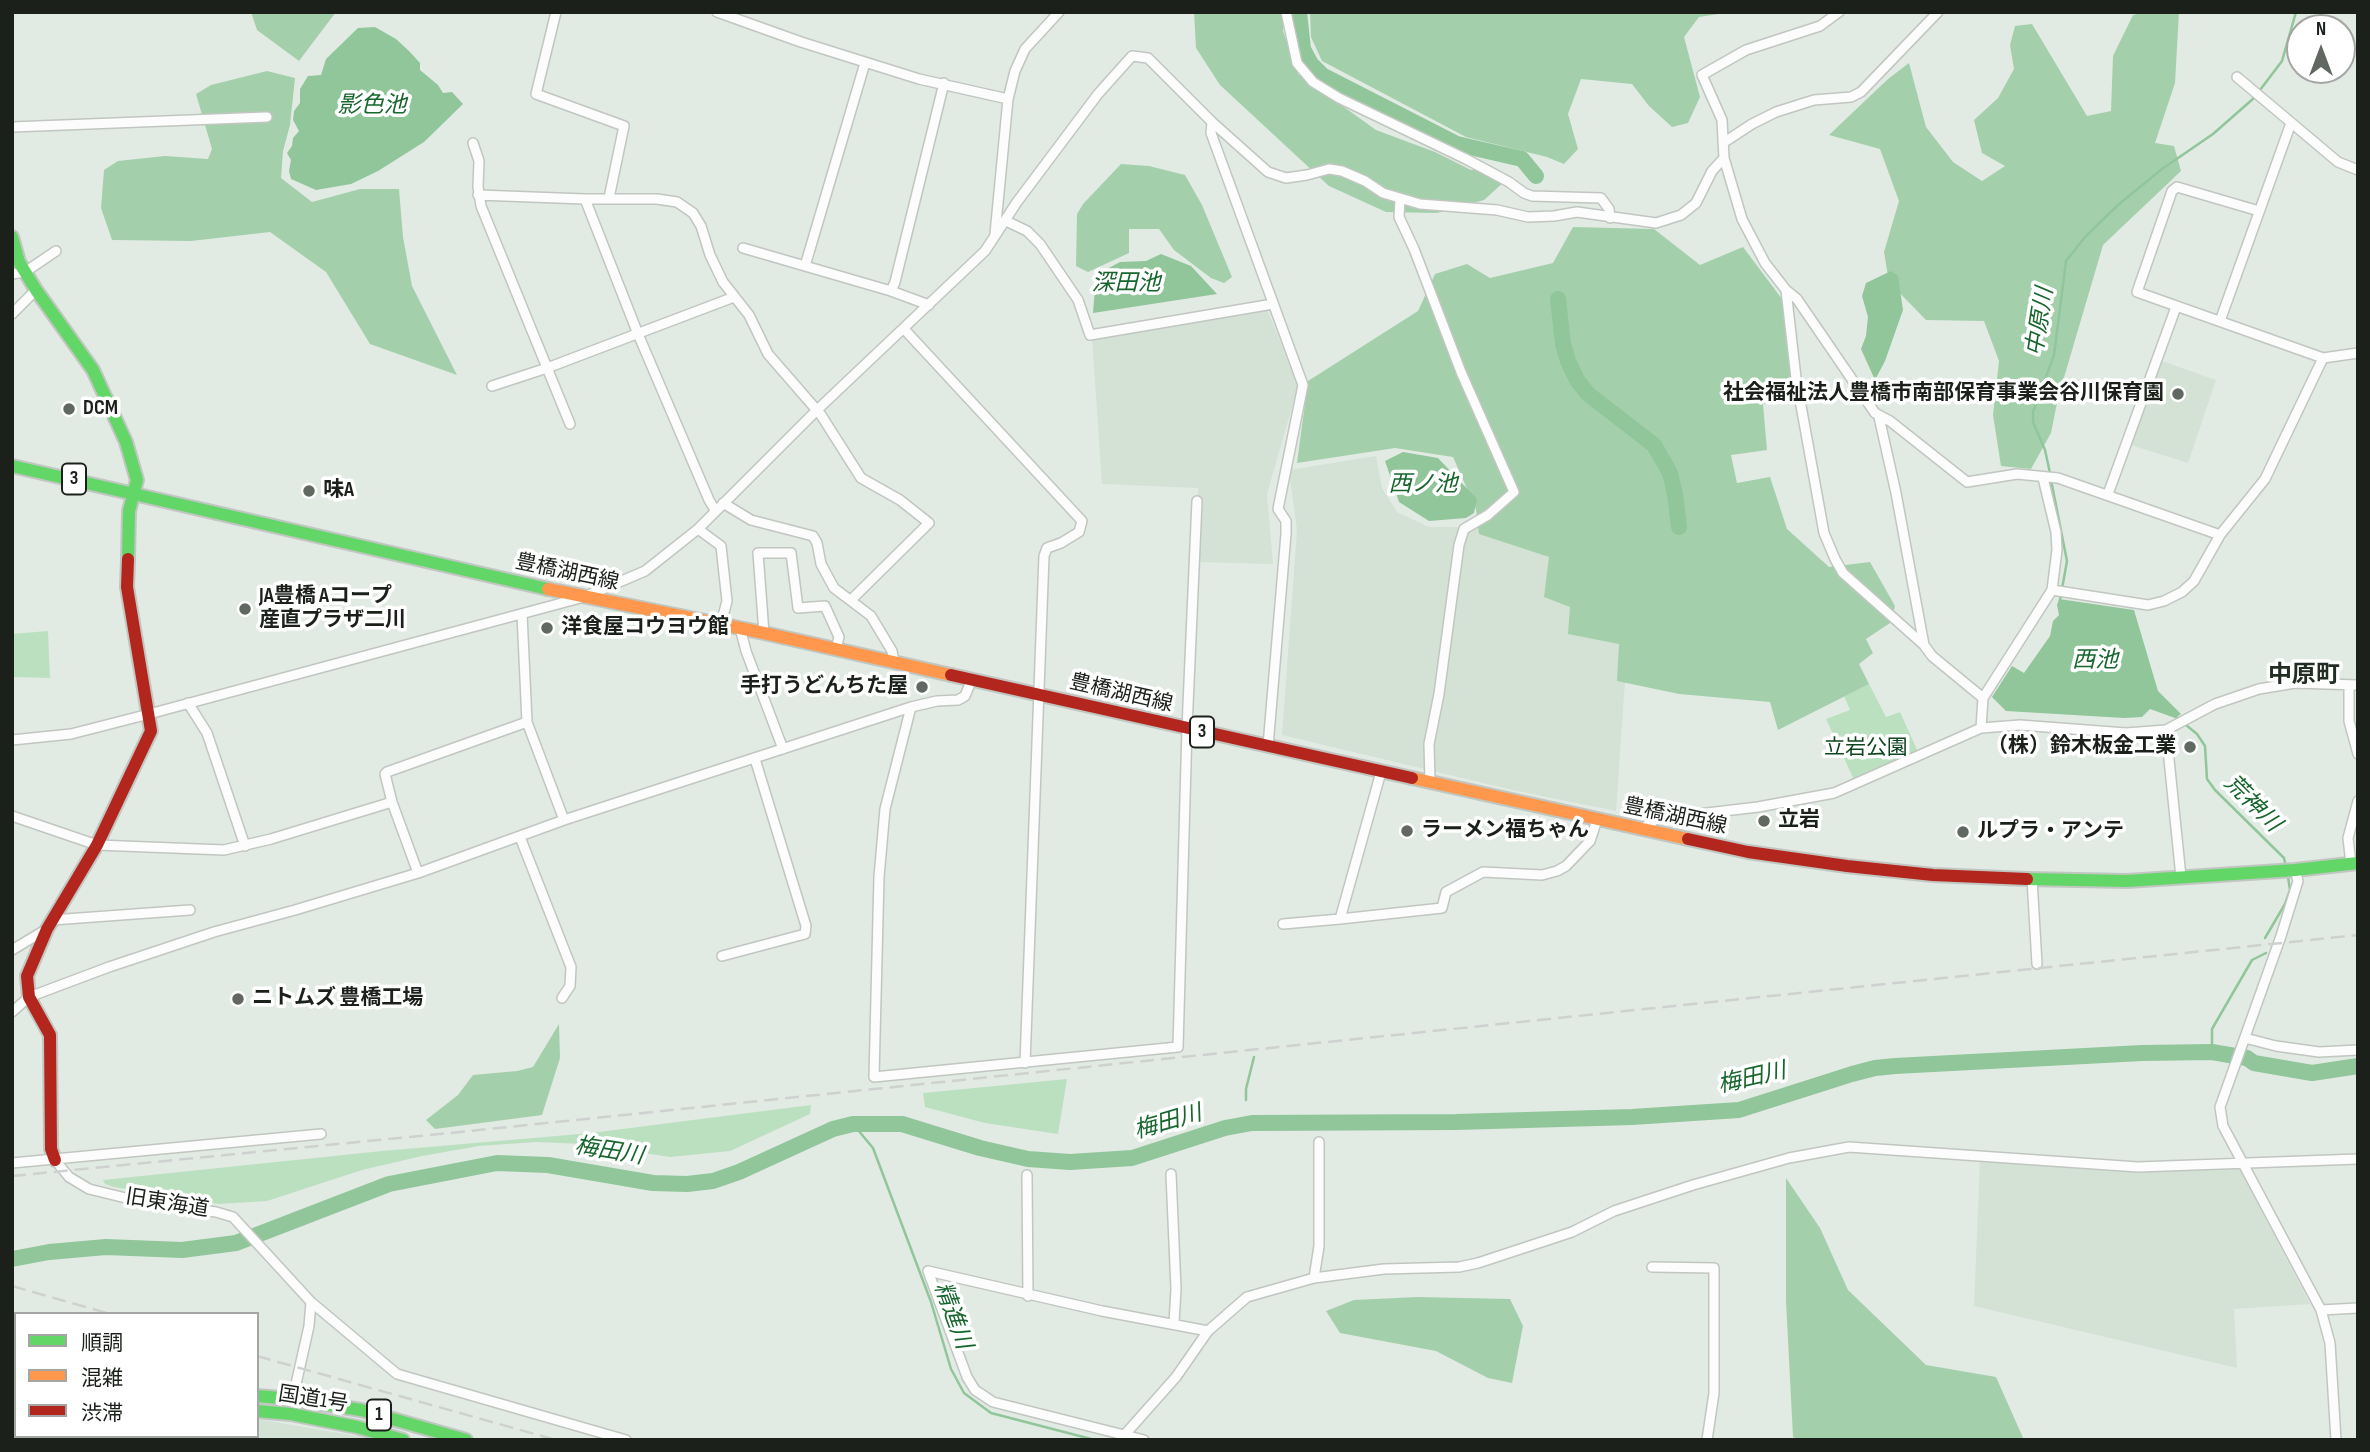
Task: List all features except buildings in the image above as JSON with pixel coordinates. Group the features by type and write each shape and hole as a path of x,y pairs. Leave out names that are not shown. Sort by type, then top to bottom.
{"main road":[{"path":"12,236 19,273 36,290 93,370 126,442 137,480 129,511 127,587 151,731 97,845 49,924 27,976 29,997 50,1035 51,1149 55,1160"},
{"name":"豊橋湖西線","path":"12,466 584,597 764,633 1748,852 1933,875 2127,881 2354,864"},
{"name":"国道1号","path":"259,1396 361,1410 466,1440"},
{"name":"国道1号","path":"259,1411 291,1414 357,1427 403,1440"}],"street":[{"path":"556,12 536,93 624,126 609,198"},
{"path":"718,12 737,15 865,63 919,79 1008,99"},
{"path":"995,234 1008,99 1015,71 1025,49 1059,12"},
{"path":"1286,12 1297,63 1313,82 1339,99 1466,159 1524,193 1601,198 1609,209 1610,218"},
{"path":"1839,12 1820,26 1746,50 1702,75 1722,120 1724,158 1742,219 1765,262 1786,290 1797,299 1879,417 1924,645"},
{"path":"1723,143 1776,112 1814,100 1851,97 1861,92 1938,12"},
{"path":"12,740 71,734 188,704 584,597 645,571 698,529 816,411 985,251 1017,202 1090,105 1132,56 1148,58 1212,122 1268,172 1286,178 1307,176 1329,169 1342,170 1399,200 1497,210 1528,217 1577,212 1656,223 1681,215 1696,203 1712,171 1724,158"},
{"path":"805,265 865,63"},
{"path":"2237,77 2338,162 2358,170"},
{"path":"891,291 944,83"},
{"path":"12,127 267,117"},
{"path":"1212,122 1211,133 1303,385 1278,509 1286,521 1286,534 1268,747"},
{"path":"2220,321 2291,123"},
{"path":"473,143 479,161 478,195 570,424"},
{"path":"2259,211 2177,187 2172,191 2137,292 2323,358 2358,353"},
{"path":"478,195 657,199 677,202 693,213 701,226 715,264 734,297 749,315 768,354 821,415 861,478 900,500 929,523 851,600"},
{"path":"585,199 638,334 715,510"},
{"path":"1399,200 1399,217 1461,372 1514,492 1488,515 1464,529 1459,545 1439,694 1429,744 1430,782"},
{"path":"1006,221 1027,231 1040,244 1078,300 1090,335 1273,304"},
{"path":"743,248 891,291 929,305"},
{"path":"19,273 56,251"},
{"path":"12,314 36,290"},
{"path":"1786,290 1796,378 1828,542 1843,573 1983,698"},
{"path":"492,386 734,297"},
{"path":"2108,494 2176,307"},
{"path":"904,330 1083,521 1079,532 1062,543 1047,548 1044,556 1025,1063"},
{"path":"2058,591 2148,605 2182,592 2193,581 2220,535 2264,479 2323,358"},
{"path":"1879,417 1890,421 1967,482 2017,474 2049,478 2108,494 2220,535"},
{"path":"1981,728 1983,698 2058,591 2056,532 2049,478"},
{"path":"911,707 885,809 880,863 874,1077 1178,1047 1186,728 1196,501"},
{"path":"723,503 751,520 813,536 821,564 834,588 871,616 883,633 894,662"},
{"path":"698,529 721,546 727,601 721,624"},
{"path":"764,633 758,553 791,553 798,608 825,606 839,637 836,649"},
{"path":"522,614 527,722 564,821"},
{"path":"740,628 746,652 783,749"},
{"path":"12,1012 29,997 214,932 418,873 564,821 911,707 937,701 958,700 965,696 972,679"},
{"path":"1642,830 1663,814 1690,815 1758,807 1834,793 1981,728 2020,725 2126,733 2166,730 2215,704 2259,689 2295,683 2354,685 2350,722 2358,754"},
{"path":"188,704 207,733 245,846"},
{"path":"418,873 392,802 385,774 527,722"},
{"path":"2166,730 2181,877"},
{"path":"722,956 805,934 806,926 755,759"},
{"path":"1340,919 1381,772"},
{"path":"2354,864 2348,838 2358,801"},
{"path":"12,816 97,845 224,850 392,802"},
{"path":"1283,924 1442,908 1446,892 1483,872 1542,875 1557,872 1590,841 1597,820"},
{"path":"520,836 571,967 570,986 562,999"},
{"path":"2288,871 2298,881 2220,1107 2223,1126 2242,1165 2321,1310 2330,1343 2336,1440"},
{"path":"2032,879 2037,964"},
{"path":"12,950 49,924 190,910"},
{"path":"2244,1040 2319,1052 2358,1050"},
{"path":"12,1163 321,1134"},
{"path":"1314,1278 1319,1246 1319,1142"},
{"path":"1122,1437 1175,1377 1208,1331 1247,1297 1314,1278 1384,1269 1460,1267 1478,1263 1572,1232 1614,1211 1789,1158 1849,1147 2138,1167 2358,1159"},
{"name":"旧東海道","path":"55,1160 69,1177 89,1189 138,1201 216,1212 233,1217 311,1302 397,1374 626,1440"},
{"path":"1171,1174 1176,1289 1174,1323"},
{"path":"1027,1175 1028,1296"},
{"path":"1652,1267 1714,1268 1714,1392 1707,1440"},
{"path":"1144,1440 1122,1437 993,1402 975,1390 967,1377 928,1271 1028,1296 1208,1331"},
{"path":"291,1414 309,1326 311,1302"},
{"path":"2321,1310 2358,1308"}],"shaded area":[{"path":"251,12 336,12 299,61 257,30"},
{"path":"1194,12 1285,12 1283,31 1298,74 1376,130 1435,152 1471,170 1487,168 1504,182 1484,200 1437,213 1386,212 1329,186 1220,85 1196,48"},
{"path":"1310,12 1731,12 1699,17 1684,37 1700,97 1688,123 1672,127 1649,106 1632,84 1581,79 1568,114 1578,149 1564,164 1547,157 1466,137 1322,61 1311,37"},
{"path":"2146,12 2179,12 2175,83 2155,143 2174,146 2181,171 2103,245 2058,398 2051,433 2031,469 2001,466 1993,415 1999,361 1984,321 1926,320 1889,282 1884,252 1899,201 1880,149 1829,135 1888,79 1909,63 1926,127 1953,162 1982,181 2005,166 1982,153 1974,120 1998,98 2014,69 2010,45 2015,26 2032,24 2087,116 2111,111 2113,56 2133,15"},
{"path":"267,71 295,78 281,178 312,202 360,189 399,189 403,237 412,286 457,375 370,344 326,272 270,232 191,241 112,240 101,208 104,170 118,161 165,156 208,159 212,149 196,94 211,85"},
{"path":"1121,164 1149,166 1185,175 1202,205 1232,277 1224,283 1211,278 1174,250 1159,229 1129,229 1129,253 1088,272 1076,266 1077,214 1083,204"},
{"path":"1573,227 1654,229 1700,265 1743,247 1782,299 1798,397 1763,404 1767,450 1731,455 1737,483 1770,477 1787,529 1829,567 1870,562 1895,606 1890,623 1866,639 1873,653 1859,664 1869,684 1778,730 1770,702 1679,694 1617,681 1619,644 1568,634 1570,607 1544,597 1549,557 1479,534 1476,509 1453,457 1395,448 1297,463 1308,381 1418,311 1435,274 1467,264 1490,278 1553,263"},
{"path":"1267,309 1298,386 1267,494 1273,564 1195,562 1198,488 1102,484 1092,337"},
{"path":"2162,361 2216,380 2188,463 2131,445"},
{"path":"1376,456 1382,488 1397,512 1429,527 1460,527 1489,510 1557,558 1628,638 1616,811 1517,791 1282,735 1297,530 1289,470"},
{"path":"559,1024 560,1058 542,1115 435,1129 426,1120 458,1095 473,1075 533,1067"},
{"path":"1980,1160 2147,1172 2239,1168 2310,1304 2234,1309 2237,1368 1974,1306"},
{"path":"1786,1178 1820,1228 1848,1290 1926,1365 1996,1377 2024,1440 1798,1440 1793,1437 1786,1301"},
{"path":"1417,1297 1510,1299 1523,1326 1512,1383 1488,1378 1436,1351 1340,1333 1326,1311 1354,1300"},
{"path":"259,1419 380,1440 14,1440 259,1438"}],"green space":[{"path":"48,631 50,678 12,677 12,634"},
{"name":"立岩公園","path":"1869,684 1886,717 1900,712 1919,754 1855,782 1826,719 1850,710 1844,696"},
{"path":"1067,1079 1058,1134 985,1123 925,1107 923,1093"},
{"path":"811,1105 810,1114 730,1151 670,1157 585,1144 536,1142 479,1146 362,1170 267,1201 219,1204 114,1187 105,1184 103,1180 382,1151 591,1133"}],"water":[{"name":"影色池","path":"375,27 396,39 409,51 420,63 420,70 438,85 443,93 452,92 463,104 424,142 378,171 351,184 316,190 291,179 291,160 287,153 299,131 293,120 294,111 300,103 300,89 308,76 321,75 326,59 358,28"},
{"name":"深田池","path":"1161,254 1191,266 1217,294 1093,313 1096,275 1120,262 1146,261"},
{"path":"1891,271 1898,276 1903,310 1885,361 1875,380 1861,349 1866,336 1868,317 1862,296 1866,283"},
{"name":"西ノ池","path":"1403,452 1438,458 1477,499 1474,513 1466,518 1429,521 1399,502 1385,461"},
{"name":"西池","path":"2059,599 2134,610 2158,691 2181,714 2175,718 2150,709 2142,717 2124,718 2006,711 1992,697 2012,666 2024,673 2050,636 2053,621 2059,615"}],"waterway":[{"path":"1299,12 1303,49 1311,64 1322,75 1457,144 1522,159 1536,176"},
{"name":"中原川","path":"2050,473 2045,450 2033,422 2033,412 2054,355 2066,261 2085,237 2119,204 2162,169 2213,134 2254,98 2282,61 2296,12"},
{"path":"1558,299 1563,344 1577,380 1588,394 1654,445 1670,473 1679,527"},
{"name":"中原川","path":"2051,480 2067,561 2060,600"},
{"name":"荒神川","path":"2175,716 2197,734 2205,746 2207,779 2215,790 2284,858 2286,867"},
{"name":"荒神川","path":"2265,938 2285,904 2290,890 2288,877"},
{"name":"荒神川","path":"2212,1052 2212,1029 2252,960 2266,953"},
{"name":"梅田川","path":"12,1259 49,1252 106,1247 182,1250 236,1243 389,1184 497,1163 548,1165 653,1183 687,1184 713,1181 833,1129 853,1124 902,1124 980,1148 1028,1159 1070,1162 1132,1158 1225,1128 1252,1123 1456,1122 1632,1117 1739,1110 1852,1074 1895,1066 2212,1052 2247,1058 2254,1063 2312,1073 2358,1066"},
{"path":"1246,1100 1254,1057"},
{"name":"精進川","path":"853,1124 873,1148 931,1302 951,1369 964,1393 991,1413 1095,1440"}],"railway":[{"path":"12,1176 2358,935"},
{"path":"12,1286 103,1312"},
{"path":"259,1357 556,1440"}],"traffic: fast":[{"path":"12,237 19,262 36,290 93,370 126,442 137,480 129,511 128,559"},
{"path":"12,466 548,589"},
{"path":"2027,879 2127,881 2358,863"},
{"path":"259,1396 361,1410 466,1440"},
{"path":"259,1411 291,1414 357,1427 403,1440"}],"traffic: slow":[{"path":"548,589 951,675"},
{"path":"1412,778 1688,839"}],"traffic: jam":[{"path":"55,1160 51,1149 50,1035 29,997 27,976 47,929 97,845 151,731 127,587 128,559"},
{"path":"951,675 1412,778"},
{"path":"1688,839 1748,852 1847,866 1933,875 2027,879"}],"place":[{"name":"社会福祉法人豊橋市南部保育事業会谷川保育園","path":"2178,394"},
{"name":"DCM","path":"69,409"},
{"name":"味A","path":"309,491"},
{"name":"JA豊橋 Aコープ 産直プラザ二川","path":"245,609"},
{"name":"洋食屋コウヨウ館","path":"547,628"},
{"name":"手打うどんちた屋","path":"922,687"},
{"name":"（株）鈴木板金工業","path":"2190,747"},
{"name":"立岩","path":"1764,821"},
{"name":"ラーメン福ちゃん","path":"1407,831"},
{"name":"ルプラ・アンテ","path":"1963,832"},
{"name":"ニトムズ 豊橋工場","path":"238,999"}],"district":[{"name":"中原町","path":"2304,676"}]}
